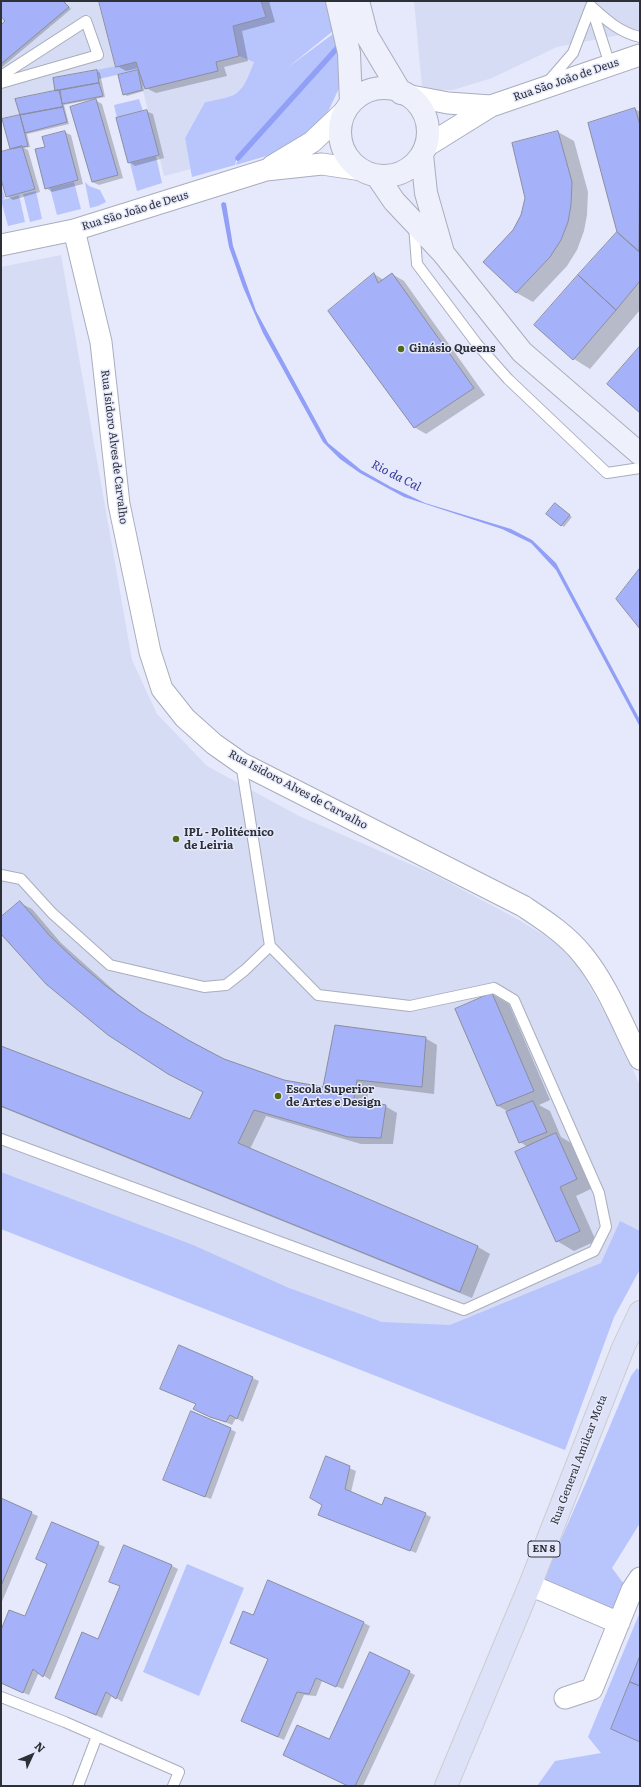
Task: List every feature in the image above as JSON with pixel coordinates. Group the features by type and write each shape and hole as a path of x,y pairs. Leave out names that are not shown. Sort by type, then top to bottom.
{"main road":[{"path":"337,1 349,53 348,107 340,126 341,143 348,158 369,173 413,222 443,252 522,352 640,454"},
{"path":"358,1 367,36 404,94 419,106 427,122 428,135 424,151 426,193 443,252"},
{"path":"348,107 358,97 373,90 390,89 404,94"},
{"path":"369,173 386,176 403,172 417,162 424,151"},
{"name":"Rua General Amílcar Mota","path":"446,1786 530,1585 623,1348 640,1312"}],"street":[{"name":"Rua São João de Deus","path":"491,106 640,55"},
{"path":"404,94 448,103 491,106"},
{"path":"424,151 491,106"},
{"path":"266,170 312,142 348,107"},
{"path":"266,170 322,164 369,173"},
{"name":"Rua São João de Deus","path":"1,244 74,230 266,170"},
{"name":"Rua Isidoro Alves de Carvalho","path":"74,230 100,342 119,504 150,652 162,689 185,718 214,744 241,763 523,906 557,928 582,954 602,984 640,1058"},
{"path":"565,1698 592,1689 632,1590 640,1578"},
{"path":"530,1585 619,1623"}],"lane":[{"path":"591,6 608,22 631,35 640,37"},
{"path":"591,6 610,65"},
{"path":"542,88 573,53 591,6"},
{"path":"1,76 86,20 98,55 1,83"},
{"path":"413,222 417,264 492,364 606,473 640,468"},
{"path":"1,1139 464,1310 594,1251 606,1227 599,1193 514,1000 494,988 410,1006 318,995 270,946 241,763"},
{"path":"1,875 22,879 52,913 110,965 204,987 226,985 245,970 270,946"},
{"path":"1,1697 97,1736 179,1772 173,1786"},
{"path":"78,1786 97,1736"}],"shaded area":[{"path":"1,1 261,1 266,17 252,70 245,86 224,99 205,102 185,138 191,169 164,176 138,70 97,70 99,83 56,91 63,107 2,119"},
{"path":"261,1 331,1 338,27 287,68 337,31 340,86 327,114 310,132 273,154 236,165 238,158 281,109 237,158 235,165 192,177 185,138 205,102 226,98 233,95 238,92 246,81 254,62 239,56 233,26 266,17"},
{"path":"414,1 640,1 640,31 557,47 492,78 453,90 435,90 422,86"},
{"path":"136,62 138,70 99,79 97,70"},
{"path":"139,99 143,111 117,118 114,105"},
{"path":"156,156 162,183 137,191 130,163"},
{"path":"74,182 81,209 57,215 50,188"},
{"path":"85,182 89,186 100,190 106,202 90,208"},
{"path":"1,185 5,198 2,200 19,195 25,222 8,226 1,200"},
{"path":"36,191 42,219 30,222 23,194"},
{"path":"223,202 226,203 233,246 256,311 328,443 361,470 391,487 425,503 511,529 532,540 556,563 640,720 640,727 556,570 531,543 502,529 404,497 360,473 340,459 323,442 263,333 243,287 229,247 221,204"},
{"name":"IPL - Politécnico de Leiria","path":"61,255 132,660 157,714 207,766 299,816 433,874 519,920 555,942 578,966 621,1042 640,1086 640,1269 614,1317 565,1450 1,1229 1,267"},
{"path":"1,1172 193,1245 289,1288 382,1322 450,1325 601,1263 620,1221 640,1231 640,1269 614,1317 565,1450 1,1229"},
{"path":"637,1368 640,1371 640,1523 612,1568 627,1588 618,1611 543,1580 631,1376"},
{"path":"187,1564 244,1588 199,1696 143,1672"},
{"path":"640,1612 640,1786 537,1786 555,1761 601,1753 588,1737"}],"building":[{"path":"1,1 63,1 69,7 1,64 1,25 5,21 1,16"},
{"path":"99,1 261,1 266,17 233,26 239,56 216,62 218,71 145,89 136,62 116,67"},
{"path":"97,70 99,83 55,91 53,78"},
{"path":"138,70 142,90 123,95 118,75"},
{"path":"99,83 103,96 62,104 60,90"},
{"path":"59,90 63,107 20,115 15,99"},
{"path":"96,99 118,175 92,182 70,107"},
{"path":"63,107 67,122 25,133 20,115"},
{"path":"635,108 640,125 639,252 617,232 588,123"},
{"path":"147,110 159,155 128,163 116,118"},
{"path":"20,115 28,146 10,149 2,119"},
{"path":"65,131 78,180 45,189 35,149 45,147 42,137"},
{"path":"558,131 572,182 571,205 568,222 561,240 550,257 516,293 483,262 513,230 521,215 525,198 512,143"},
{"path":"22,146 35,189 6,197 1,179 1,152"},
{"path":"617,232 640,252 640,281 616,310 578,275"},
{"name":"Ginásio Queens","path":"374,273 378,283 392,273 474,388 414,428 328,311"},
{"path":"578,275 616,310 573,360 534,325"},
{"path":"640,346 640,413 607,384"},
{"path":"555,503 570,515 561,526 546,514"},
{"path":"640,568 640,629 616,599"},
{"name":"Escola Superior de Artes e Design","path":"20,901 49,935 74,959 106,986 140,1011 188,1040 224,1059 284,1080 323,1087 335,1025 426,1037 422,1087 357,1080 354,1099 386,1105 381,1138 348,1137 254,1110 238,1143 478,1246 460,1292 1,1106 1,1046 190,1119 203,1092 168,1074 108,1035 46,984 1,934 1,917"},
{"path":"492,993 534,1091 497,1106 455,1009"},
{"path":"533,1101 547,1132 519,1143 506,1112"},
{"path":"556,1133 577,1179 560,1187 580,1231 556,1242 515,1152"},
{"path":"179,1345 253,1377 237,1419 230,1415 226,1422 210,1417 193,1409 196,1404 160,1389"},
{"path":"191,1411 231,1428 205,1497 163,1480"},
{"path":"326,1456 350,1466 345,1489 382,1505 385,1497 426,1513 410,1551 318,1515 322,1505 310,1498"},
{"path":"1,1498 32,1512 1,1586"},
{"path":"52,1522 99,1542 43,1677 33,1669 23,1693 1,1683 1,1630 9,1610 25,1616 47,1564 36,1559"},
{"path":"124,1545 172,1565 116,1699 106,1692 96,1715 55,1698 82,1632 98,1639 120,1586 109,1582"},
{"path":"268,1580 364,1622 336,1687 316,1678 309,1694 297,1692 278,1737 241,1721 268,1659 230,1643 243,1611 253,1615"},
{"path":"370,1652 410,1671 355,1786 348,1786 283,1755 297,1725 329,1739"},
{"path":"640,1656 640,1686 630,1682"},
{"path":"630,1682 640,1686 640,1742 611,1729"}],"waterway":[{"path":"238,158 339,46"}],"place":[{"name":"Ginásio Queens","path":"401,349"},
{"name":"IPL - Politécnico de Leiria","path":"176,839"},
{"name":"Escola Superior de Artes e Design","path":"278,1096"}],"water label":[{"name":"Rio da Cal","path":"396,476"}]}
